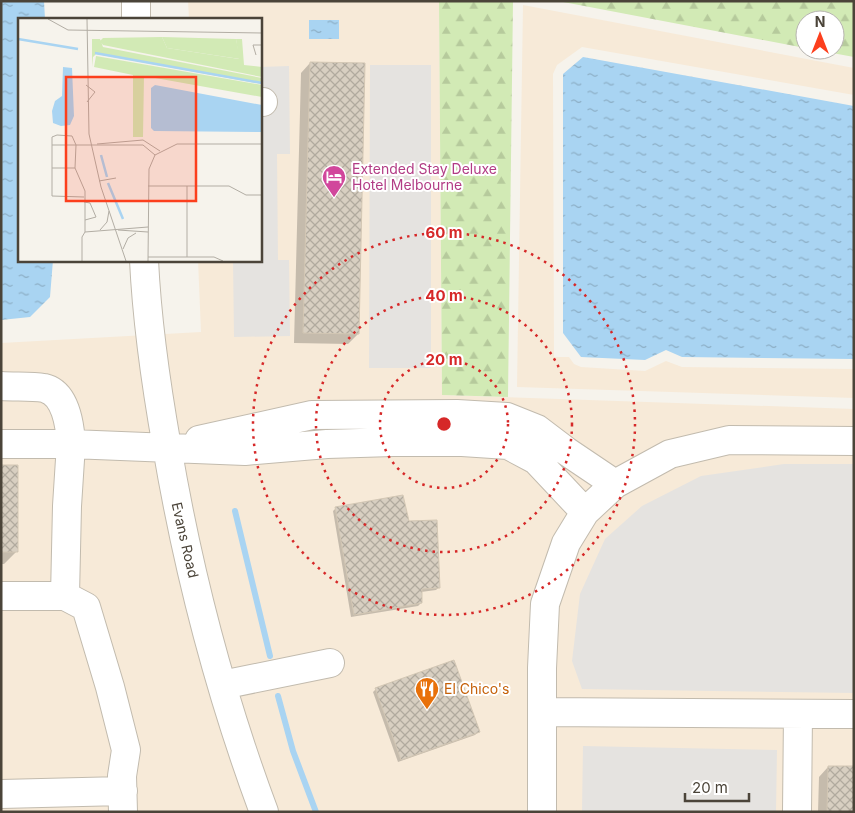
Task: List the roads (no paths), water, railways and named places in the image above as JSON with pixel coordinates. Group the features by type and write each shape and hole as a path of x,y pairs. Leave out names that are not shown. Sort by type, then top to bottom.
{"street":[{"path":"136,1 136,18"},
{"name":"Evans Road","path":"144,261 146,302 154,375 188,556 242,754 264,812"},
{"path":"1,386 46,388 59,398 70,425 71,444 67,506 65,596"},
{"path":"167,447 312,415 457,414 507,417 537,428 566,451 615,484"},
{"path":"542,812 542,668 546,604 566,543 585,512 615,484 670,454 729,440 854,441"},
{"path":"1,444 71,444 245,451 327,444 393,442 462,442 508,445 536,460 585,512"},
{"path":"1,596 65,596 86,607 126,750 122,776 123,801 1,794"},
{"path":"222,685 330,663"},
{"path":"542,712 854,714"},
{"path":"797,812 798,714"}],"water":[{"path":"1,1 44,1 45,18 18,18 18,261 53,261 50,297 30,317 1,320"},
{"path":"309,20 339,20 339,39 309,39"},
{"path":"583,57 854,106 854,359 682,357 666,350 645,360 581,357 563,333 563,74"}],"waterway":[{"path":"235,511 270,656"},
{"path":"278,696 293,751 316,812"}],"place":[{"name":"Extended Stay Deluxe Hotel Melbourne","path":"334,198"},
{"name":"El Chico's","path":"427,710"}]}
